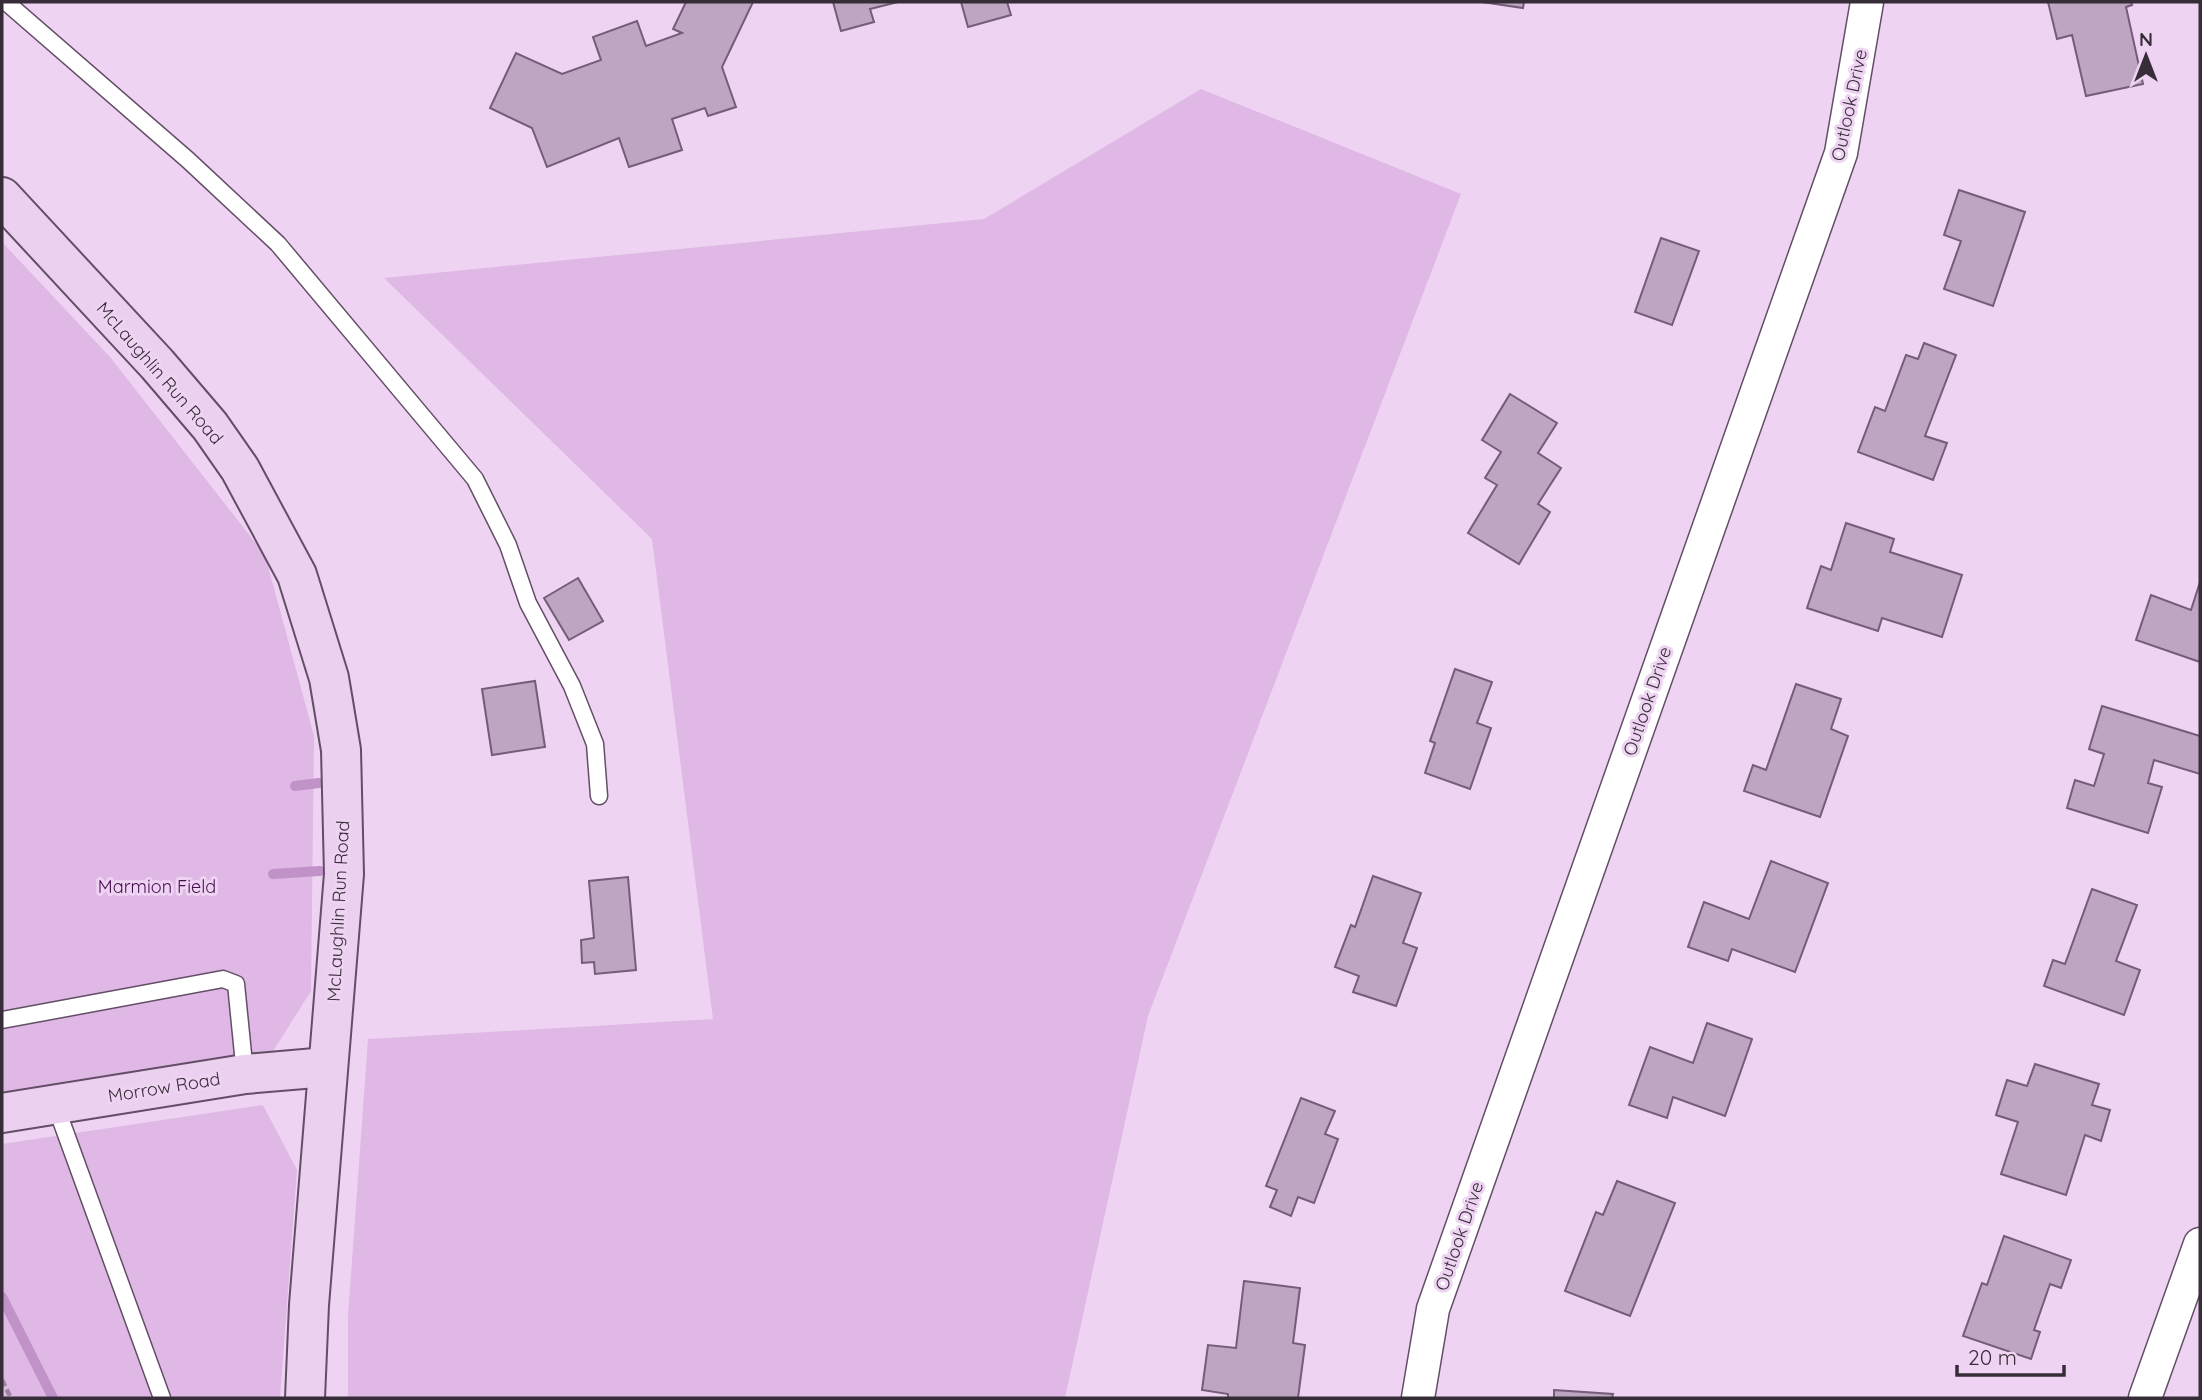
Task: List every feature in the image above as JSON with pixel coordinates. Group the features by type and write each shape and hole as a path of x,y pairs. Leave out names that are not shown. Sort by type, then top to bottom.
{"main road":[{"name":"McLaughlin Run Road","path":"2,197 157,364 210,426 264,510 296,575 329,678 341,750 344,874 327,1067 305,1398"},
{"name":"Morrow Road","path":"2,1113 245,1074 327,1067"}],"street":[{"name":"Outlook Drive","path":"1418,1398 1433,1309 1841,153 1867,2"},
{"path":"2145,1398 2200,1244"}],"lane":[{"path":"6,2 188,160 278,244 475,479 508,545 528,603 572,686 595,744 599,796"},
{"path":"2,1020 223,979 236,985 245,1074"},
{"path":"55,1104 162,1398"}],"path":[{"path":"2,1380 11,1398"}],"green space":[{"path":"1201,89 1461,194 1148,1016 1065,1398 348,1398 348,1316 368,1039 713,1019 652,539 384,278 984,219"},
{"name":"Marmion Field","path":"2,242 110,357 265,555 314,736 311,991 272,1053 2,1099"},
{"path":"263,1105 297,1170 280,1398 2,1398 2,1144"}],"building":[{"path":"686,2 753,2 722,67 736,107 708,116 705,108 672,119 682,150 629,167 619,138 547,167 532,128 490,108 516,53 562,74 601,60 593,37 637,21 646,46 682,33 673,29"},
{"path":"833,2 898,2 870,9 874,22 841,31"},
{"path":"961,2 1007,2 1011,15 968,27"},
{"path":"1482,2 1524,2 1523,8"},
{"path":"2048,2 2131,2 2132,5 2126,7 2143,84 2086,96 2072,35 2057,39"},
{"path":"1959,190 2025,212 1993,306 1944,289 1961,241 1944,235"},
{"path":"1661,238 1699,251 1672,325 1635,312"},
{"path":"1924,343 1956,355 1925,436 1947,443 1933,480 1858,452 1875,407 1885,411 1906,355 1918,359"},
{"path":"1510,394 1557,423 1538,453 1561,468 1538,504 1550,512 1519,564 1468,533 1497,485 1485,478 1501,452 1482,440"},
{"path":"1846,523 1894,539 1890,552 1962,575 1942,637 1882,618 1878,631 1807,608 1821,566 1831,570"},
{"path":"578,578 603,621 569,640 544,598"},
{"path":"2200,582 2200,662 2136,640 2151,595 2191,610"},
{"path":"1455,669 1492,682 1477,723 1491,728 1470,789 1425,773 1435,743 1430,741"},
{"path":"535,681 545,747 492,755 482,689"},
{"path":"1796,684 1841,699 1831,729 1848,736 1820,817 1744,791 1753,765 1766,770"},
{"path":"2102,706 2200,736 2200,774 2154,760 2148,783 2162,787 2148,833 2067,808 2075,780 2094,786 2104,754 2089,749"},
{"path":"1771,861 1828,883 1795,972 1732,949 1728,961 1688,947 1704,902 1749,919"},
{"path":"1373,876 1421,893 1403,943 1417,948 1396,1006 1353,992 1359,976 1335,967 1351,925 1355,927"},
{"path":"628,877 636,970 595,974 594,962 582,963 581,940 594,938 589,881"},
{"path":"2092,889 2137,905 2116,961 2140,970 2124,1015 2044,986 2053,960 2065,964"},
{"path":"1707,1023 1752,1039 1725,1116 1673,1097 1667,1118 1629,1105 1650,1047 1693,1063"},
{"path":"2035,1064 2099,1084 2092,1105 2110,1110 2101,1141 2085,1135 2066,1195 2001,1174 2018,1122 1996,1115 2007,1080 2027,1086"},
{"path":"1301,1098 1335,1111 1325,1134 1338,1139 1314,1203 1298,1197 1291,1216 1270,1207 1277,1190 1266,1186"},
{"path":"1617,1181 1675,1203 1630,1316 1565,1291 1596,1212 1603,1215"},
{"path":"2004,1236 2071,1260 2061,1288 2050,1284 2034,1330 2040,1332 2031,1359 1963,1336 1982,1283 1987,1285"},
{"path":"1244,1281 1300,1288 1293,1343 1305,1345 1298,1398 1228,1398 1228,1394 1202,1390 1208,1345 1236,1348"},
{"path":"1554,1390 1613,1394 1612,1398 1554,1398"}],"waterway":[{"path":"295,786 319,783"},
{"path":"273,874 320,871"},
{"path":"2,1297 53,1398"}]}
